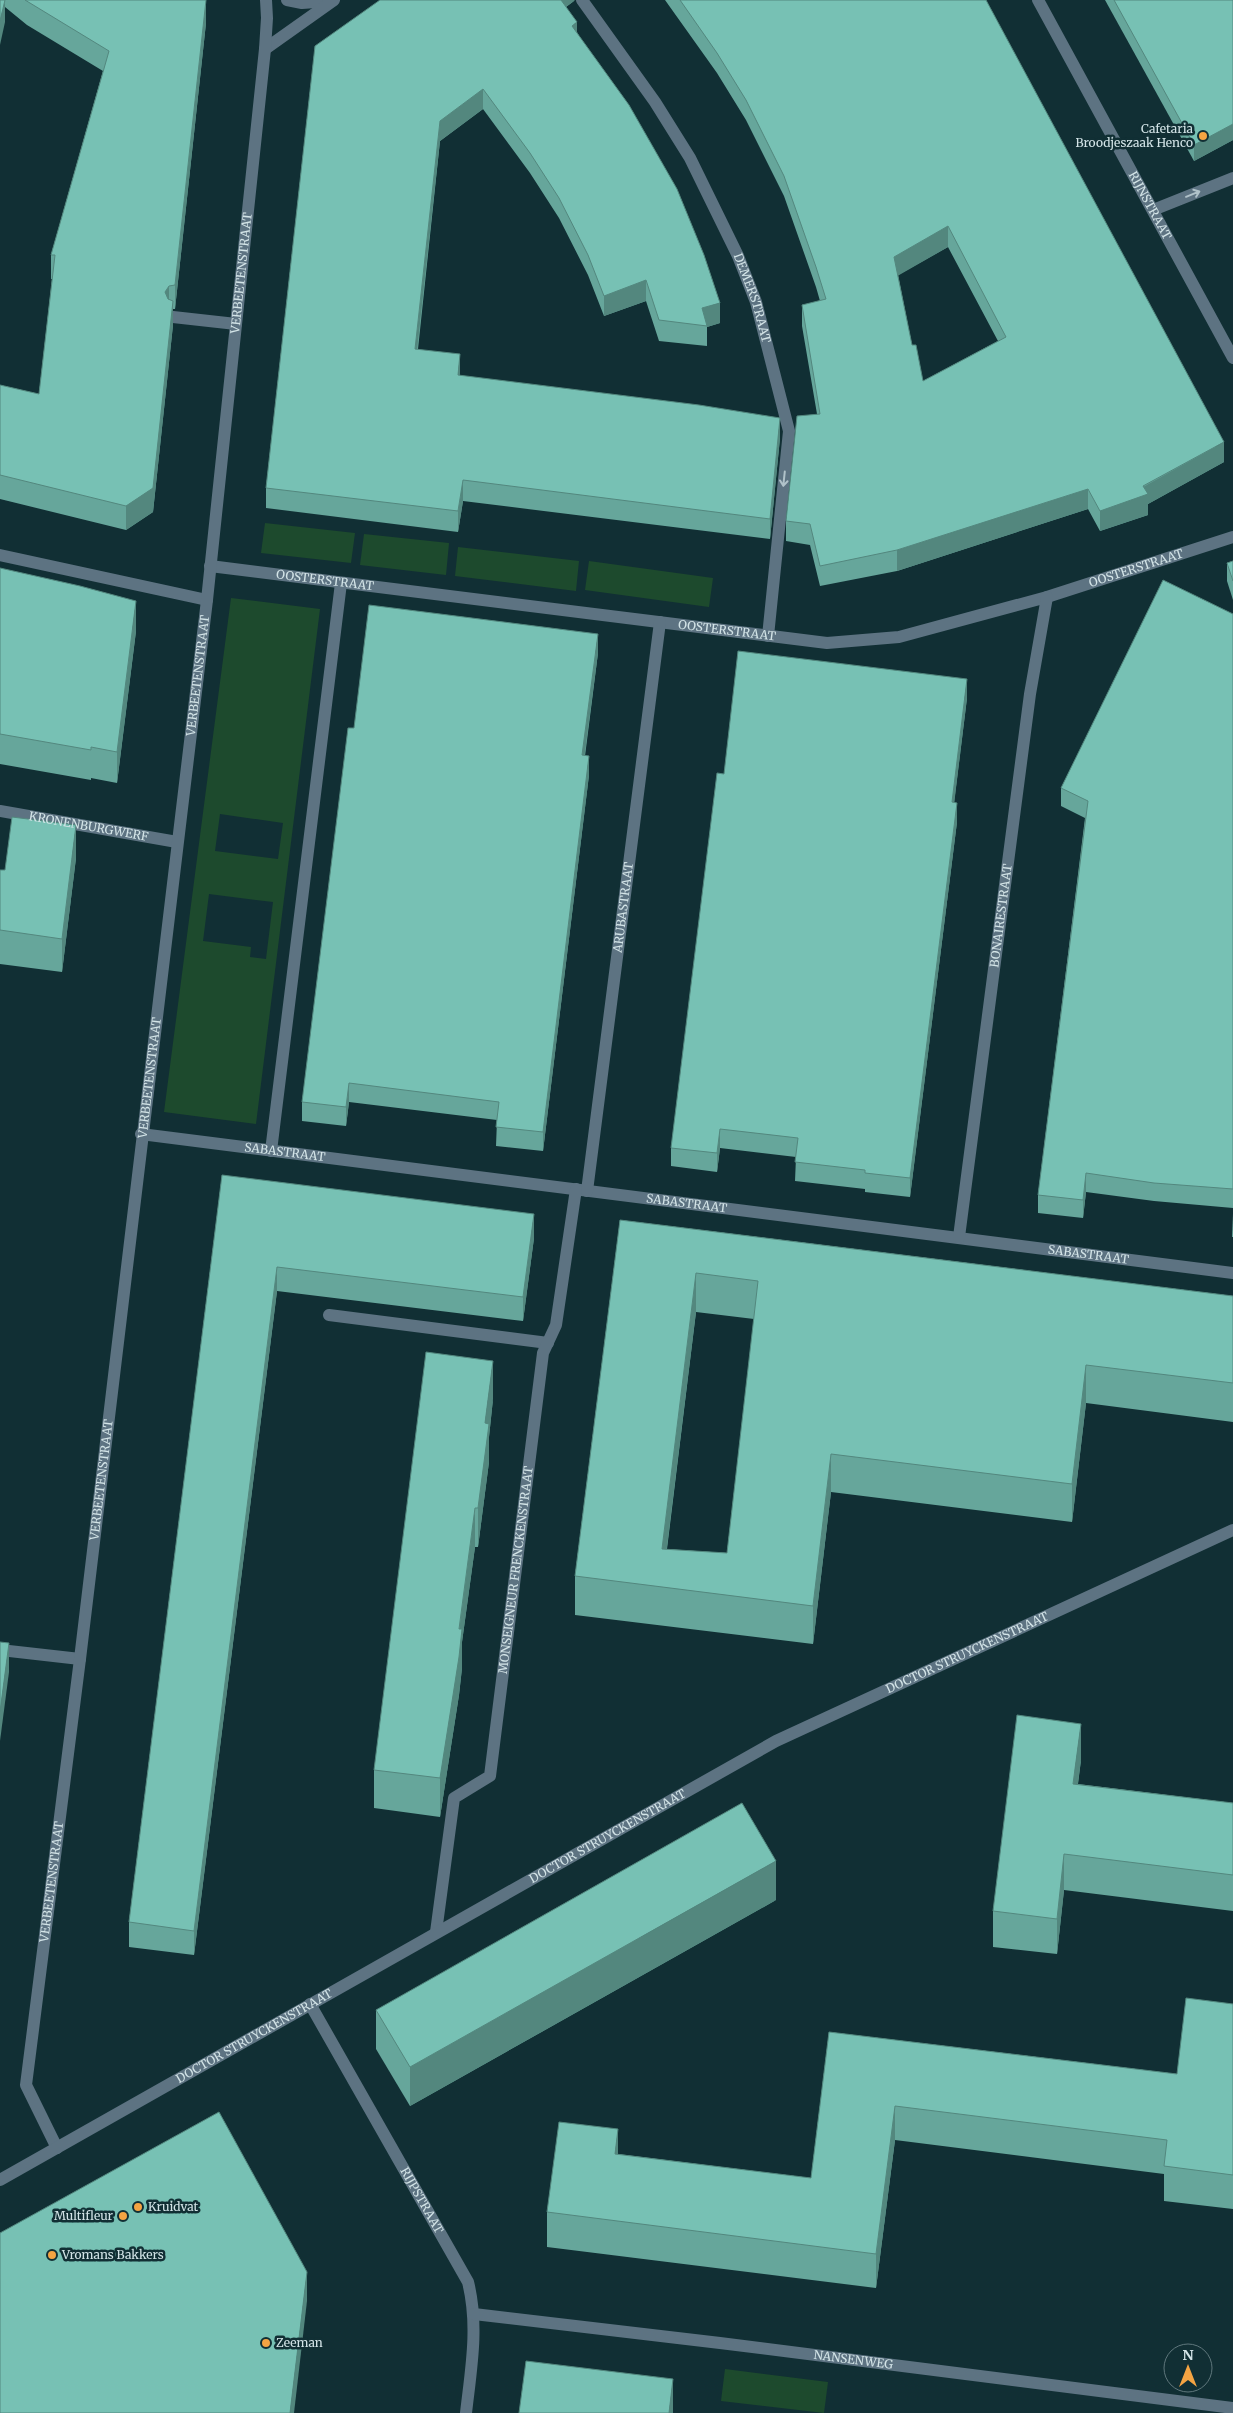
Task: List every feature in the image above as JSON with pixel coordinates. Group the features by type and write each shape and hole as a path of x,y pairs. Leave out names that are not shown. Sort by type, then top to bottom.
{"street":[{"name":"VERBEETENSTRAAT","path":"57,2148 26,2085 80,1659 141,1134 207,600 264,49 267,18 266,0"},
{"path":"287,0 311,3 332,0"},
{"path":"264,49 332,0"},
{"name":"DEMERSTRAAT","path":"582,0 660,110 690,158 716,208 756,302 789,431 768,636"},
{"name":"RIJNSTRAAT","path":"1038,0 1233,358"},
{"path":"1153,210 1233,178"},
{"path":"174,317 236,324"},
{"name":"OOSTERSTRAAT","path":"210,566 827,643 899,637 1047,597 1233,537"},
{"path":"0,554 207,600"},
{"path":"271,1151 341,583"},
{"name":"BONAIRESTRAAT","path":"959,1237 1030,694 1047,597"},
{"name":"ARUBASTRAAT","path":"581,1190 660,622"},
{"name":"KRONENBURGWERF","path":"0,811 177,842"},
{"name":"SABASTRAAT","path":"141,1134 1233,1273"},
{"name":"MONSEIGNEUR FRENCKENSTRAAT","path":"436,1932 454,1798 490,1776 543,1353 556,1325 581,1190"},
{"path":"329,1316 548,1343"},
{"name":"DOCTOR STRUYCKENSTRAAT","path":"0,2180 776,1741 1233,1530"},
{"path":"0,1650 80,1659"},
{"name":"RIJPSTRAAT","path":"310,2004 468,2282 474,2314 474,2342 466,2413"},
{"name":"NANSENWEG","path":"474,2314 1233,2408"}],"green space":[{"path":"265,523 355,533 351,563 261,553"},
{"path":"364,534 449,543 446,575 360,565"},
{"path":"458,547 579,561 576,591 455,576"},
{"path":"589,561 713,578 709,607 585,590"},
{"path":"231,598 320,609 256,1124 164,1112","holes":["220,814 283,823 278,859 215,851","209,894 273,902 266,959 250,957 251,947 203,941"]},
{"path":"725,2369 828,2382 824,2413 721,2401"}],"building":[{"path":"0,0 5,0 0,21"},
{"path":"25,0 206,0 175,285 169,286 165,292 168,299 173,301 153,488 126,506 0,475 0,385 39,394 55,255 51,255 109,51"},
{"path":"380,0 561,0 577,22 572,26 629,105 677,189 704,255 720,303 702,308 707,326 659,320 646,280 604,296 588,255 559,198 530,153 483,89 440,121 415,349 460,354 458,375 699,405 780,418 770,519 463,480 458,511 266,488 315,46"},
{"path":"680,0 986,0 1224,442 1143,486 1148,494 1100,511 1088,489 897,550 820,566 810,524 786,521 797,416 820,414 802,305 826,299 784,176 746,100 717,53","holes":["948,226 1006,337 923,381 916,345 912,345 894,257"]},
{"path":"1114,0 1233,0 1233,124 1194,145"},
{"path":"1233,561 1233,581 1227,563"},
{"path":"0,568 136,601 117,752 91,747 91,750 0,734"},
{"path":"1163,580 1233,614 1233,1189 1154,1183 1086,1173 1083,1200 1038,1195 1088,801 1061,788"},
{"path":"369,605 598,634 582,755 589,756 543,1132 496,1127 499,1102 349,1083 346,1107 302,1102 348,728 354,728"},
{"path":"738,651 967,679 952,802 957,803 910,1178 865,1173 865,1170 795,1162 798,1138 720,1129 717,1153 671,1148 717,773 724,774"},
{"path":"12,817 76,825 62,939 0,930 0,870 5,870"},
{"path":"222,1175 534,1214 523,1297 277,1267 194,1931 129,1922"},
{"path":"620,1220 1233,1296 1233,1383 1086,1365 1072,1484 831,1454 813,1606 575,1576","holes":["696,1273 758,1281 727,1553 662,1549"]},
{"path":"426,1352 493,1361 485,1423 489,1424 478,1508 475,1508 459,1629 462,1629 459,1657 440,1778 374,1770"},
{"path":"0,1642 9,1643 0,1712"},
{"path":"1017,1715 1081,1724 1073,1784 1233,1803 1233,1875 1064,1854 1057,1919 993,1911"},
{"path":"742,1803 776,1861 410,2067 376,2010"},
{"path":"1186,1998 1233,2004 1233,2175 1164,2166 1167,2140 895,2106 876,2254 547,2212 559,2122 618,2129 615,2154 811,2178 829,2032 1177,2074"},
{"path":"219,2112 307,2272 290,2413 0,2413 0,2233"},
{"path":"526,2361 673,2379 669,2413 519,2413"}],"place":[{"name":"Cafetaria Broodjeszaak Henco","path":"1203,136"},
{"name":"Kruidvat","path":"138,2207"},
{"name":"Multifleur","path":"123,2216"},
{"name":"Vromans Bakkers","path":"52,2255"},
{"name":"Zeeman","path":"266,2343"}]}
